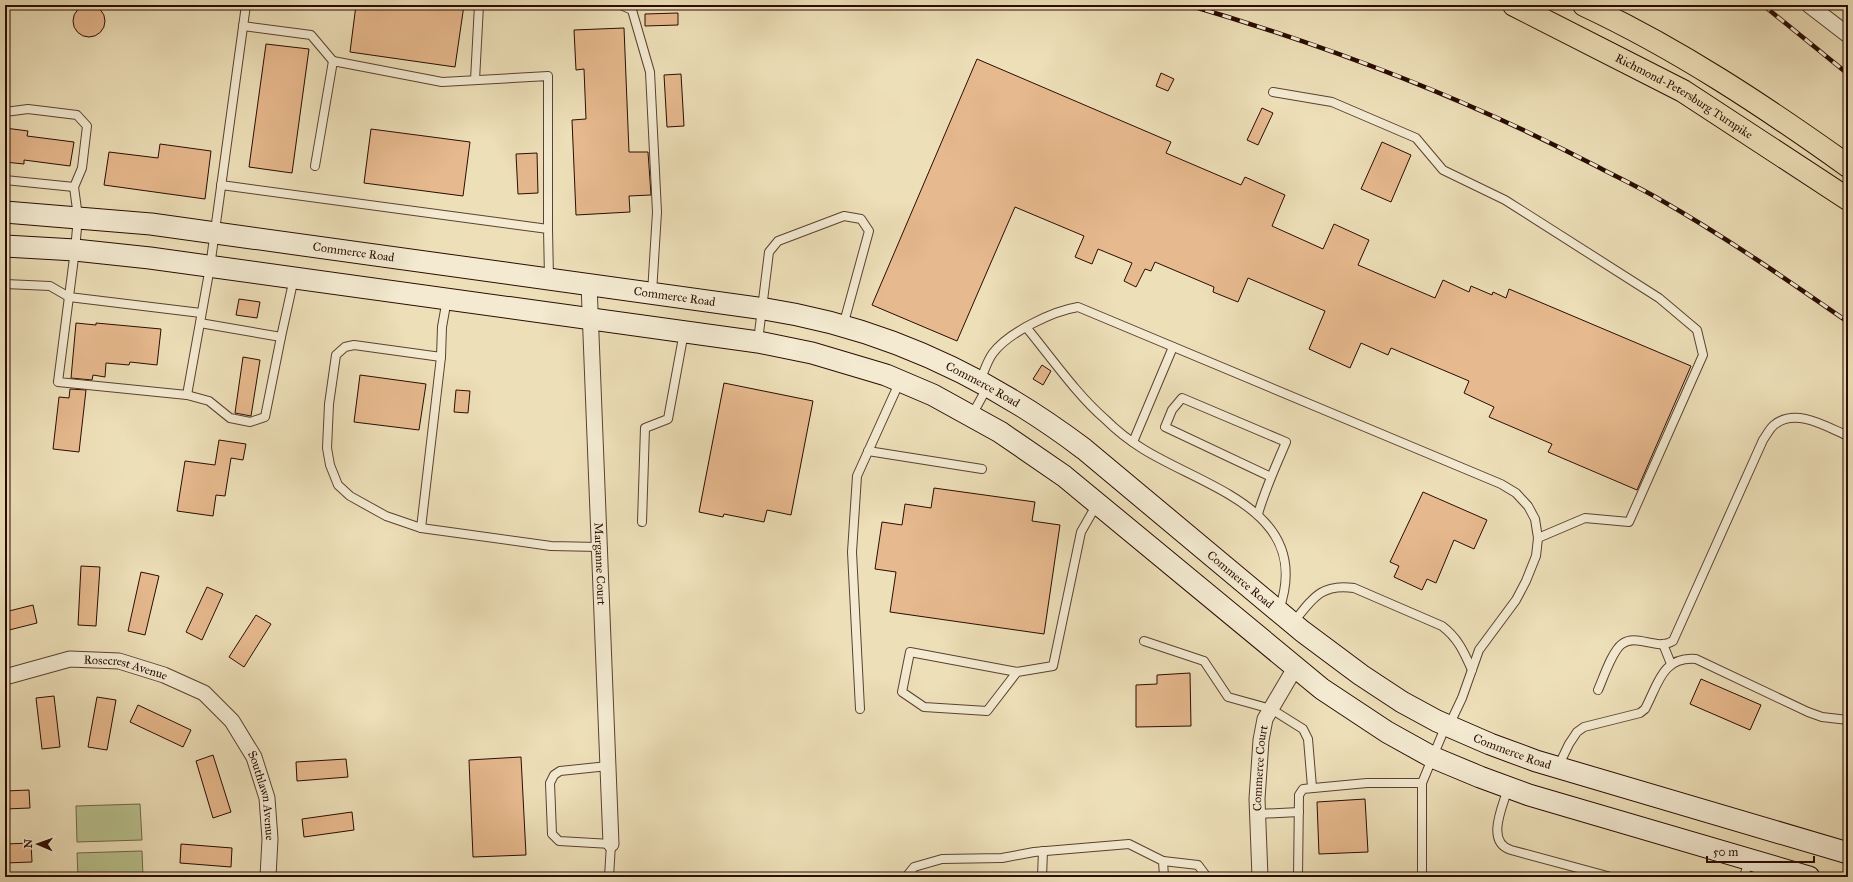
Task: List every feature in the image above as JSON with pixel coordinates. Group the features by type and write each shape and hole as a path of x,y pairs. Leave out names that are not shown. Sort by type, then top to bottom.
{"highway":[{"name":"Richmond-Petersburg Turnpike","path":"1514,5 1683,91 1848,199"},
{"path":"1584,5 1686,58 1771,111 1848,166"}],"main road":[{"name":"Commerce Road","path":"5,212 78,217 215,232 762,308 804,316 842,326 921,353 985,376 1084,449 1322,646 1381,688 1446,725 1501,749 1558,768 1848,853"},
{"path":"5,246 75,250 210,266 758,342 837,359 900,381 972,415 1022,445 1097,504 1295,668 1365,719 1432,757 1508,788 1746,868 1809,877"}],"street":[{"path":"1810,5 1848,35"},
{"name":"Marganne Court","path":"589,284 611,844"},
{"name":"Rosecrest Avenue","path":"5,677 70,659 119,662 164,675 204,693 232,721"},
{"name":"Commerce Court","path":"1260,877 1258,814 1261,740 1265,719 1295,668"},
{"name":"Southlawn Avenue","path":"232,721 254,757 267,798 270,839 268,877"}],"lane":[{"path":"188,395 210,266 246,5"},
{"path":"475,80 479,5"},
{"path":"621,5 632,10 650,72 657,212 652,293"},
{"path":"243,26 311,35 333,61 442,82 548,76 549,278"},
{"path":"315,166 333,61"},
{"path":"1273,92 1332,102 1416,138 1444,170 1512,204 1660,298 1697,330 1703,355 1629,522 1585,518 1538,538"},
{"path":"5,112 28,109 77,115 87,126 82,168 74,187 78,217 58,382 188,395 209,401 230,418 250,422 265,418 294,278"},
{"path":"5,180 74,187"},
{"path":"221,185 548,229"},
{"path":"758,342 770,252 778,241 844,216 861,219 869,231 842,326"},
{"path":"5,284 50,286 69,297 201,313"},
{"path":"421,528 441,357 442,327 447,299"},
{"path":"972,415 994,352 1026,327 1064,310 1078,307 1501,484 1516,493 1528,506 1535,519 1538,538 1536,556 1526,582 1516,600 1479,650 1453,717 1446,725 1422,783 1422,877"},
{"path":"200,323 281,337"},
{"path":"1026,327 1087,401 1104,419 1142,449 1242,502 1258,514 1274,533 1283,555 1286,573 1286,617"},
{"path":"642,522 645,428 668,419 684,331"},
{"path":"441,357 354,345 345,347 336,355 329,404 327,448 330,465 338,485 350,496 386,516 421,528 551,546 599,547"},
{"path":"1133,442 1173,347"},
{"path":"860,708 852,552 857,476 900,381"},
{"path":"1258,514 1265,489 1271,477 1286,442 1182,398 1170,416 1165,427 1271,477"},
{"path":"1598,690 1616,651 1621,644 1635,640 1662,644 1673,641 1763,440 1774,425 1795,418 1804,418 1848,436"},
{"path":"868,451 982,469"},
{"path":"1018,672 987,711 924,707 902,692 910,652 1018,672 1054,666 1081,532 1097,504"},
{"path":"1286,617 1327,589 1339,586 1354,588 1442,626 1452,633 1461,644 1472,670"},
{"path":"1144,641 1204,661 1228,697 1271,709 1303,729 1307,734 1312,787"},
{"path":"1662,644 1671,664"},
{"path":"1558,768 1569,744 1577,732 1584,727 1634,715 1645,709 1664,671 1671,664 1688,658 1696,659 1808,712 1822,717 1848,720"},
{"path":"608,766 560,771 554,774 550,783 552,834 559,841 611,844 609,877"},
{"path":"1298,877 1300,792 1306,787 1367,783 1422,783"},
{"path":"1508,788 1497,828 1497,837 1501,845 1512,850 1611,877"},
{"path":"1258,814 1299,812"},
{"path":"906,877 914,867 942,859 1002,858 1042,851 1129,844 1163,861 1198,865 1208,877"},
{"path":"1042,851 1042,877"},
{"path":"1163,861 1164,877"}],"green space":[{"path":"140,804 142,840 77,842 76,806"},
{"path":"142,851 143,877 78,877 77,853"}],"building":[{"path":"92,5 98,7 103,12 105,21 103,30 98,35 86,37 80,35 75,30 73,18 75,12 80,7"},
{"path":"356,5 464,5 455,67 350,52"},
{"path":"678,13 678,25 645,26 645,14"},
{"path":"624,28 629,152 648,152 651,195 629,196 630,212 576,215 572,120 586,119 584,69 576,70 574,30"},
{"path":"266,44 309,49 292,173 249,167"},
{"path":"977,59 1171,142 1166,153 1241,185 1245,177 1285,195 1272,226 1323,249 1334,224 1369,240 1358,265 1435,298 1443,280 1469,292 1471,286 1492,295 1493,292 1506,298 1509,289 1691,366 1637,490 1548,452 1552,444 1489,417 1494,407 1464,393 1469,381 1391,348 1388,355 1361,343 1350,368 1309,349 1325,311 1248,278 1238,302 1213,292 1214,287 1155,262 1151,271 1145,269 1136,287 1124,281 1132,263 1098,249 1092,264 1075,257 1084,236 1015,207 957,341 872,305"},
{"path":"1161,73 1174,79 1168,91 1156,86"},
{"path":"681,74 684,126 667,127 664,75"},
{"path":"1262,108 1273,113 1258,145 1247,140"},
{"path":"5,128 28,131 27,136 74,142 70,166 24,160 24,164 5,162"},
{"path":"371,129 470,142 463,196 364,183"},
{"path":"1382,142 1411,155 1391,202 1361,189"},
{"path":"160,144 211,151 205,199 104,185 109,152 158,158"},
{"path":"537,153 538,193 518,194 516,154"},
{"path":"239,299 260,302 257,318 236,315"},
{"path":"76,323 96,325 96,323 161,329 157,365 130,362 129,365 106,363 105,377 93,375 92,380 71,378"},
{"path":"243,357 260,360 251,416 235,413"},
{"path":"1042,365 1051,371 1043,385 1033,379"},
{"path":"360,375 426,384 419,430 354,422"},
{"path":"724,383 813,401 791,515 767,510 764,522 724,514 723,517 699,512"},
{"path":"70,389 86,390 79,452 53,449 59,397 69,398"},
{"path":"456,390 470,391 468,413 454,412"},
{"path":"219,440 246,444 243,460 231,458 225,496 216,495 213,516 177,511 185,461 215,465"},
{"path":"934,488 1035,502 1032,521 1060,525 1044,634 890,612 896,572 875,569 882,522 902,525 905,504 931,508"},
{"path":"1423,492 1487,520 1474,549 1454,540 1436,583 1427,579 1422,590 1394,577 1399,566 1390,562"},
{"path":"81,566 100,567 96,626 78,625"},
{"path":"141,572 159,576 145,635 128,631"},
{"path":"207,587 223,594 202,640 186,632"},
{"path":"33,605 37,623 5,631 5,612"},
{"path":"256,615 271,624 244,667 229,657"},
{"path":"1190,673 1191,726 1136,727 1136,685 1157,684 1157,675"},
{"path":"1701,679 1761,705 1750,730 1690,704"},
{"path":"54,696 60,747 42,749 36,698"},
{"path":"97,697 116,700 107,750 88,747"},
{"path":"138,705 191,730 183,747 130,722"},
{"path":"213,755 231,812 213,818 196,761"},
{"path":"521,757 526,855 473,857 469,760"},
{"path":"346,759 348,777 297,781 296,762"},
{"path":"29,790 30,808 5,809 5,791"},
{"path":"1365,799 1368,852 1319,854 1317,802"},
{"path":"352,812 354,830 304,837 302,819"},
{"path":"31,843 32,862 5,863 5,844"},
{"path":"181,844 232,848 231,867 180,863"}],"railway":[{"path":"1188,5 1294,38 1398,76 1499,119 1550,143 1644,191 1683,213 1755,258 1848,322"},
{"path":"1763,5 1848,74"}]}
